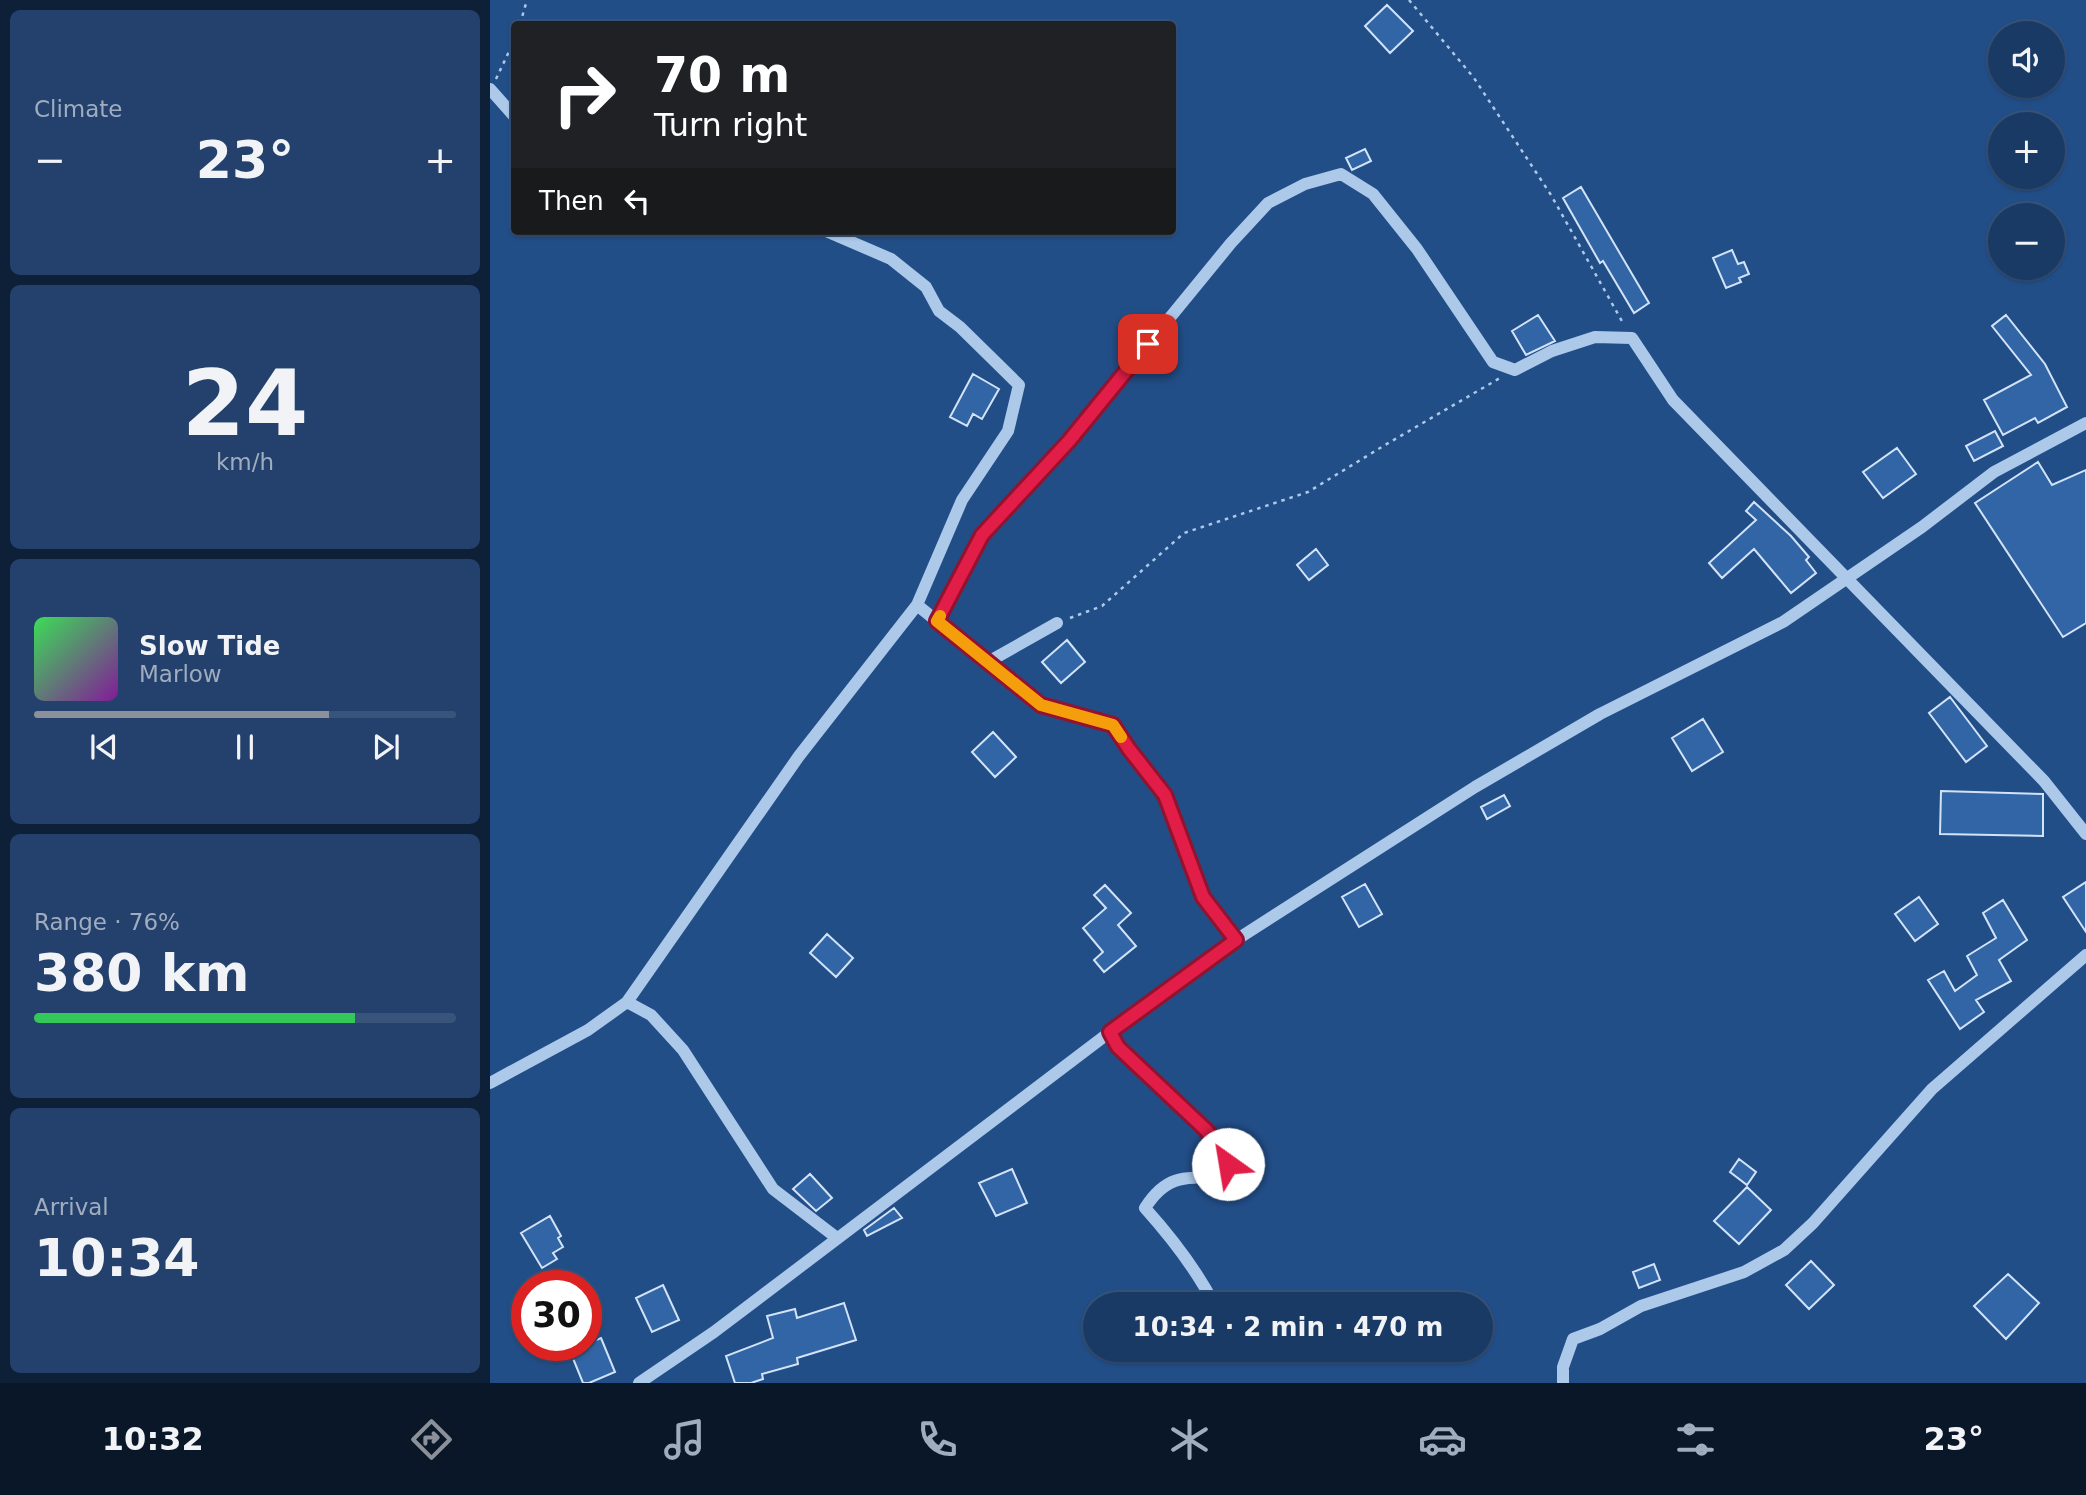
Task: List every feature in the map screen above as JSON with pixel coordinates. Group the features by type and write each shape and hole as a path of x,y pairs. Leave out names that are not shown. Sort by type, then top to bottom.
{"street":[{"path":"493,85 511,112"},
{"path":"937,621 982,535 1069,441 1202,276 1268,203 1305,184 1341,174 1373,194 1417,249 1493,362 1515,370 1552,351 1595,337 1632,338 1673,400 2044,781 2086,834"},
{"path":"490,1083 588,1030 628,1002 799,756 917,605 962,500 1008,431 1018,385 960,327 939,311 926,287 891,259 835,235"},
{"path":"639,1383 714,1332 1236,940 1486,780 1600,714 1783,622 1922,527 1994,472 2086,423"},
{"path":"917,605 1041,705 1113,725 1165,795 1203,897 1236,940"},
{"path":"988,662 1057,623"},
{"path":"1563,1383 1563,1367 1573,1339 1600,1329 1641,1306 1744,1272 1784,1250 1812,1223 1932,1089 2086,955"},
{"path":"628,1002 651,1016 683,1051 773,1189 837,1238"},
{"path":"1110,1032 1118,1047 1205,1129 1224,1151 1228,1164 1220,1178 1190,1177 1170,1181 1155,1192 1145,1208 1169,1234 1208,1292"}],"path":[{"path":"521,21 527,0"},
{"path":"1409,0 1474,78 1544,185 1632,338"},
{"path":"493,85 511,47"},
{"path":"1057,623 1102,606 1184,533 1308,492 1515,370"}],"building":[{"path":"1387,5 1413,31 1390,53 1365,26"},
{"path":"1365,149 1371,161 1352,170 1346,158"},
{"path":"1581,187 1649,303 1634,313 1603,261 1600,263 1563,198"},
{"path":"1732,250 1738,264 1744,262 1749,274 1739,278 1741,282 1726,288 1713,258"},
{"path":"1538,315 1555,341 1526,355 1512,331"},
{"path":"2006,315 2045,364 2067,407 2038,423 2035,418 2003,435 1984,400 2031,375 1992,326"},
{"path":"973,374 999,389 982,419 973,414 967,426 950,417"},
{"path":"1995,431 2003,446 1974,461 1966,446"},
{"path":"1897,448 1916,474 1883,498 1863,472"},
{"path":"2038,462 2052,485 2086,470 2086,623 2063,637 1975,503"},
{"path":"1754,502 1791,536 1809,557 1806,560 1816,573 1791,593 1754,549 1722,578 1709,563 1756,520 1746,511"},
{"path":"1316,549 1328,565 1309,580 1297,565"},
{"path":"1067,640 1085,662 1061,683 1042,662"},
{"path":"1950,697 1987,746 1966,762 1929,713"},
{"path":"1703,719 1723,752 1692,771 1672,738"},
{"path":"993,732 1016,757 995,777 972,752"},
{"path":"1941,791 2043,794 2043,836 1940,834"},
{"path":"1504,795 1510,806 1487,819 1481,807"},
{"path":"2086,882 2086,932 2063,897"},
{"path":"1365,884 1382,914 1359,927 1342,897"},
{"path":"1105,885 1131,913 1118,925 1136,946 1104,972 1094,960 1103,952 1083,928 1106,908 1094,895"},
{"path":"1919,897 1938,924 1915,941 1895,914"},
{"path":"2003,900 2027,940 1999,960 2011,981 1976,1000 1984,1012 1960,1029 1928,980 1944,971 1955,991 1977,975 1967,956 1996,938 1983,913"},
{"path":"827,934 853,958 836,977 810,953"},
{"path":"1739,1159 1756,1172 1747,1185 1730,1172"},
{"path":"1012,1169 1027,1203 996,1216 979,1183"},
{"path":"810,1174 832,1198 816,1211 793,1189"},
{"path":"1747,1187 1771,1210 1739,1244 1714,1221"},
{"path":"894,1208 902,1218 867,1236 864,1230"},
{"path":"550,1216 561,1236 558,1238 563,1247 553,1253 557,1259 542,1268 521,1233"},
{"path":"1811,1261 1834,1285 1809,1309 1786,1285"},
{"path":"1654,1264 1660,1280 1639,1288 1633,1272"},
{"path":"2008,1274 2039,1303 2006,1339 1974,1306"},
{"path":"663,1285 679,1320 652,1332 636,1298"},
{"path":"844,1303 856,1340 797,1358 798,1364 762,1374 763,1379 751,1383 735,1383 726,1356 773,1338 767,1316 795,1309 797,1318"},
{"path":"602,1340 615,1372 583,1383 574,1361 602,1361"}],"slow traffic":[{"path":"940,616 937,621 1041,705 1113,725 1121,737"}],"route":[{"path":"1148,344 1069,441 982,535 937,621 1041,705 1113,725 1165,795 1203,897 1236,940 1110,1032 1118,1047 1205,1129 1224,1151 1228,1164"}]}
